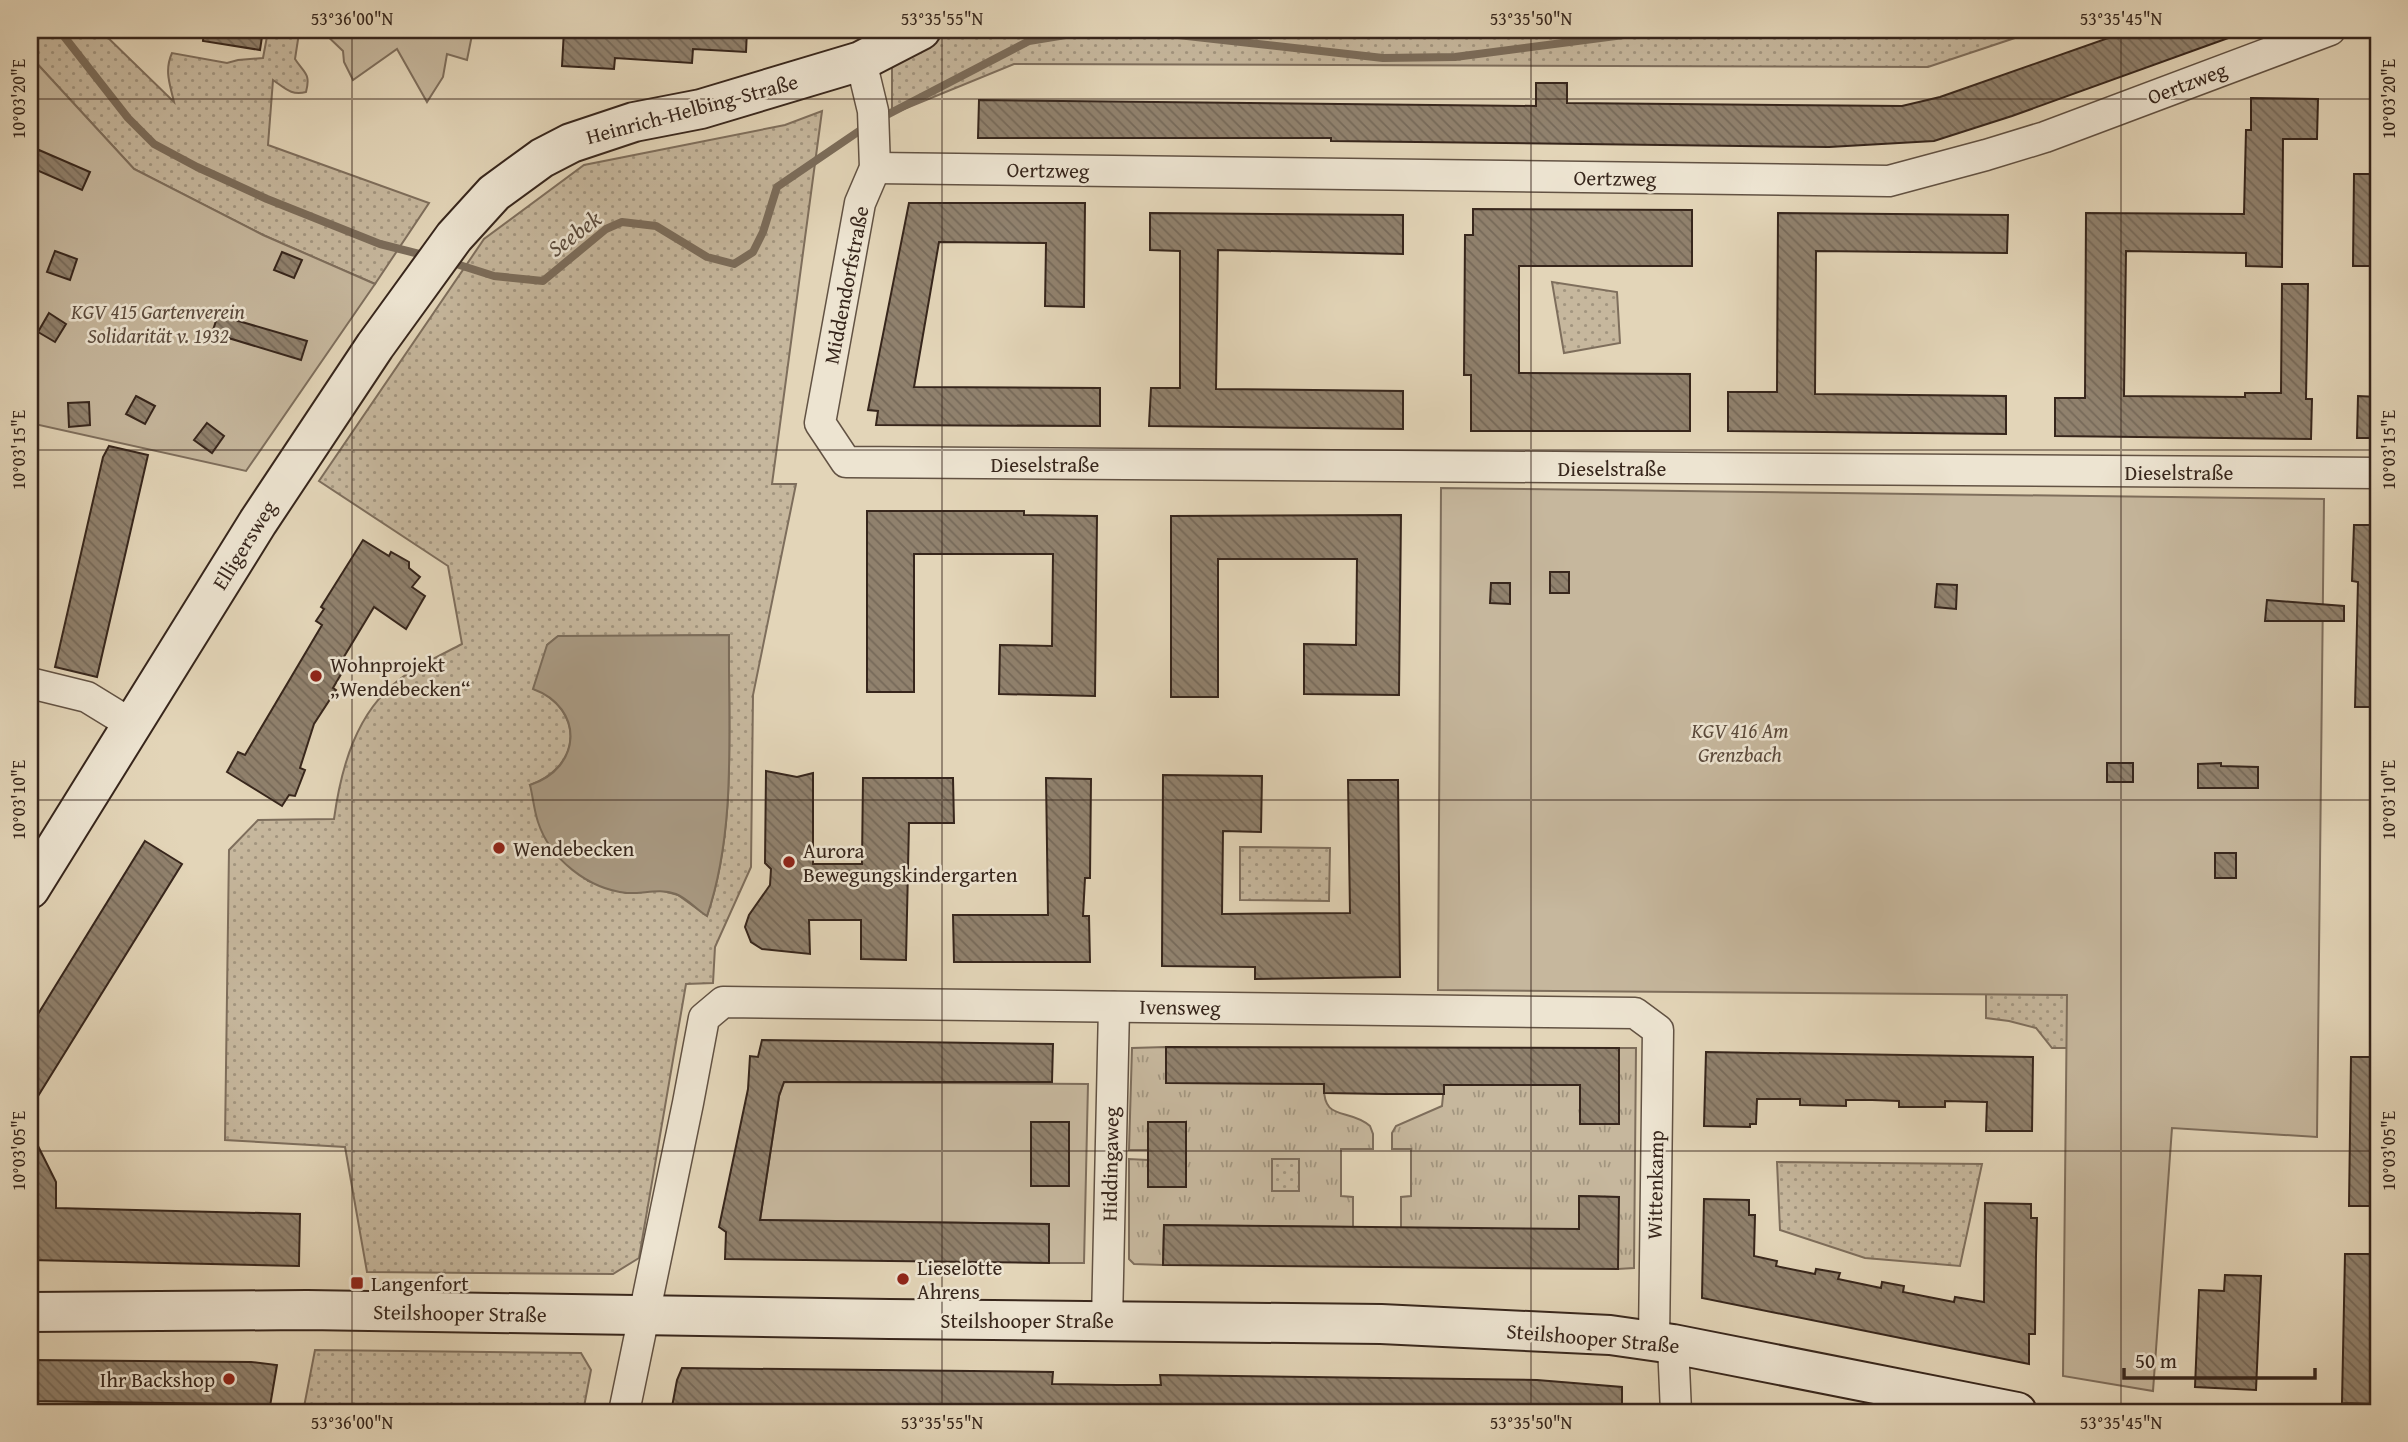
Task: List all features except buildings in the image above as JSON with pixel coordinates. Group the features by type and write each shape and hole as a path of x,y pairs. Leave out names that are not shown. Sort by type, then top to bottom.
{"street":[{"name":"Heinrich-Helbing-Straße","path":"465,224 514,177 571,143 634,122 701,110 861,61 921,30"},
{"name":"Oertzweg","path":"874,139 1889,181 2045,136 2330,30"},
{"path":"861,61 874,139"},
{"name":"Middendorfstraße","path":"846,463 820,423 874,139"},
{"name":"Elligersweg","path":"30,889 265,511 375,346 465,224"},
{"name":"Dieselstraße","path":"846,463 2378,473"},
{"path":"30,683 87,697 131,724"},
{"name":"Ivensweg","path":"642,1316 704,1018 723,1002 1635,1013 1658,1030"},
{"name":"Hiddingaweg","path":"1107,1321 1114,1007"},
{"name":"Wittenkamp","path":"1658,1030 1663,1342 1676,1412"},
{"name":"Steilshooper Straße","path":"30,1312 307,1310 1381,1324 1610,1335 1663,1342 2017,1412"},
{"path":"624,1412 642,1316"}],"green space":[{"path":"30,30 100,30 174,102 168,72 172,53 227,63 263,58 268,31 293,30 299,33 295,59 307,77 306,92 292,92 273,80 268,145 429,203 375,284 263,235 134,169 30,56"},
{"path":"321,30 473,30 467,60 447,54 443,77 427,102 397,49 353,80 344,62 343,51"},
{"path":"944,30 2039,30 1928,67 1014,64 892,114 892,56"},
{"name":"KGV 415 Gartenverein Solidarität v. 1932","path":"30,56 134,169 263,235 375,284 246,471 30,423"},
{"path":"822,111 772,484 796,484 753,695 751,867 715,947 713,983 686,984 639,1258 613,1274 367,1272 345,1147 225,1140 229,850 258,820 334,819 346,761 372,708 400,679 462,644 448,566 319,481 484,239 584,165 785,125","holes":["729,635 730,741 727,813 717,883 707,916 678,895 660,890 626,893 588,881 530,785 557,768 570,744 566,718 558,705 545,694 547,645 557,637"]},
{"path":"1552,282 1617,292 1620,343 1564,353"},
{"name":"KGV 416 Am Grenzbach","path":"1441,488 2324,499 2317,1137 2172,1128 2153,1391 2063,1376 2067,995 1438,990"},
{"path":"1240,847 1330,848 1329,901 1240,900"},
{"path":"1986,992 2068,995 2067,1048 2052,1048 2036,1028 1986,1018"},
{"path":"1166,1047 1324,1084 1324,1096 1332,1109 1362,1120 1370,1126 1373,1149 1341,1149 1341,1196 1353,1197 1353,1227 1164,1225 1163,1265 1134,1264 1129,1259 1129,1159 1148,1160 1186,1186 1186,1122 1148,1150 1129,1150 1132,1048"},
{"path":"1619,1048 1636,1048 1634,1268 1618,1269 1618,1197 1579,1196 1579,1230 1401,1228 1401,1197 1411,1196 1411,1149 1392,1149 1392,1133 1396,1126 1442,1106 1444,1085 1580,1085 1581,1124 1618,1124"},
{"path":"784,1082 1088,1084 1084,1263 1049,1263 1049,1224 760,1220 779,1096"},
{"path":"1272,1159 1299,1159 1299,1191 1272,1191"},
{"path":"1777,1162 1982,1164 1960,1266 1865,1258 1780,1230"},
{"path":"315,1350 581,1353 591,1370 583,1412 303,1412"}],"shaded area":[{"path":"729,635 730,741 727,813 717,882 707,916 684,898 670,892 627,893 585,879 561,860 551,848 537,817 530,785 547,777 560,765 568,752 570,738 569,723 562,710 550,698 533,689 547,645 558,636"}],"waterway":[{"name":"Seebek","path":"59,30 128,118 154,144 267,199 380,244 427,256"},
{"name":"Seebek","path":"879,119 1029,41 1096,30"},
{"name":"Seebek","path":"1133,30 1383,58 1455,57 1662,30"},
{"name":"Seebek","path":"1813,30 1888,35 1917,30"},
{"name":"Seebek","path":"450,262 494,276 543,281 606,229 622,222 656,226 707,257 734,264 753,252 763,232 777,187 868,125"}],"place":[{"name":"Wohnprojekt „Wendebecken“","path":"316,676"},
{"name":"Wendebecken","path":"499,848"},
{"name":"Aurora Bewegungskindergarten","path":"789,862"},
{"name":"Lieselotte Ahrens","path":"903,1279"},
{"name":"Langenfort","path":"357,1283"},
{"name":"Ihr Backshop","path":"229,1379"}]}
